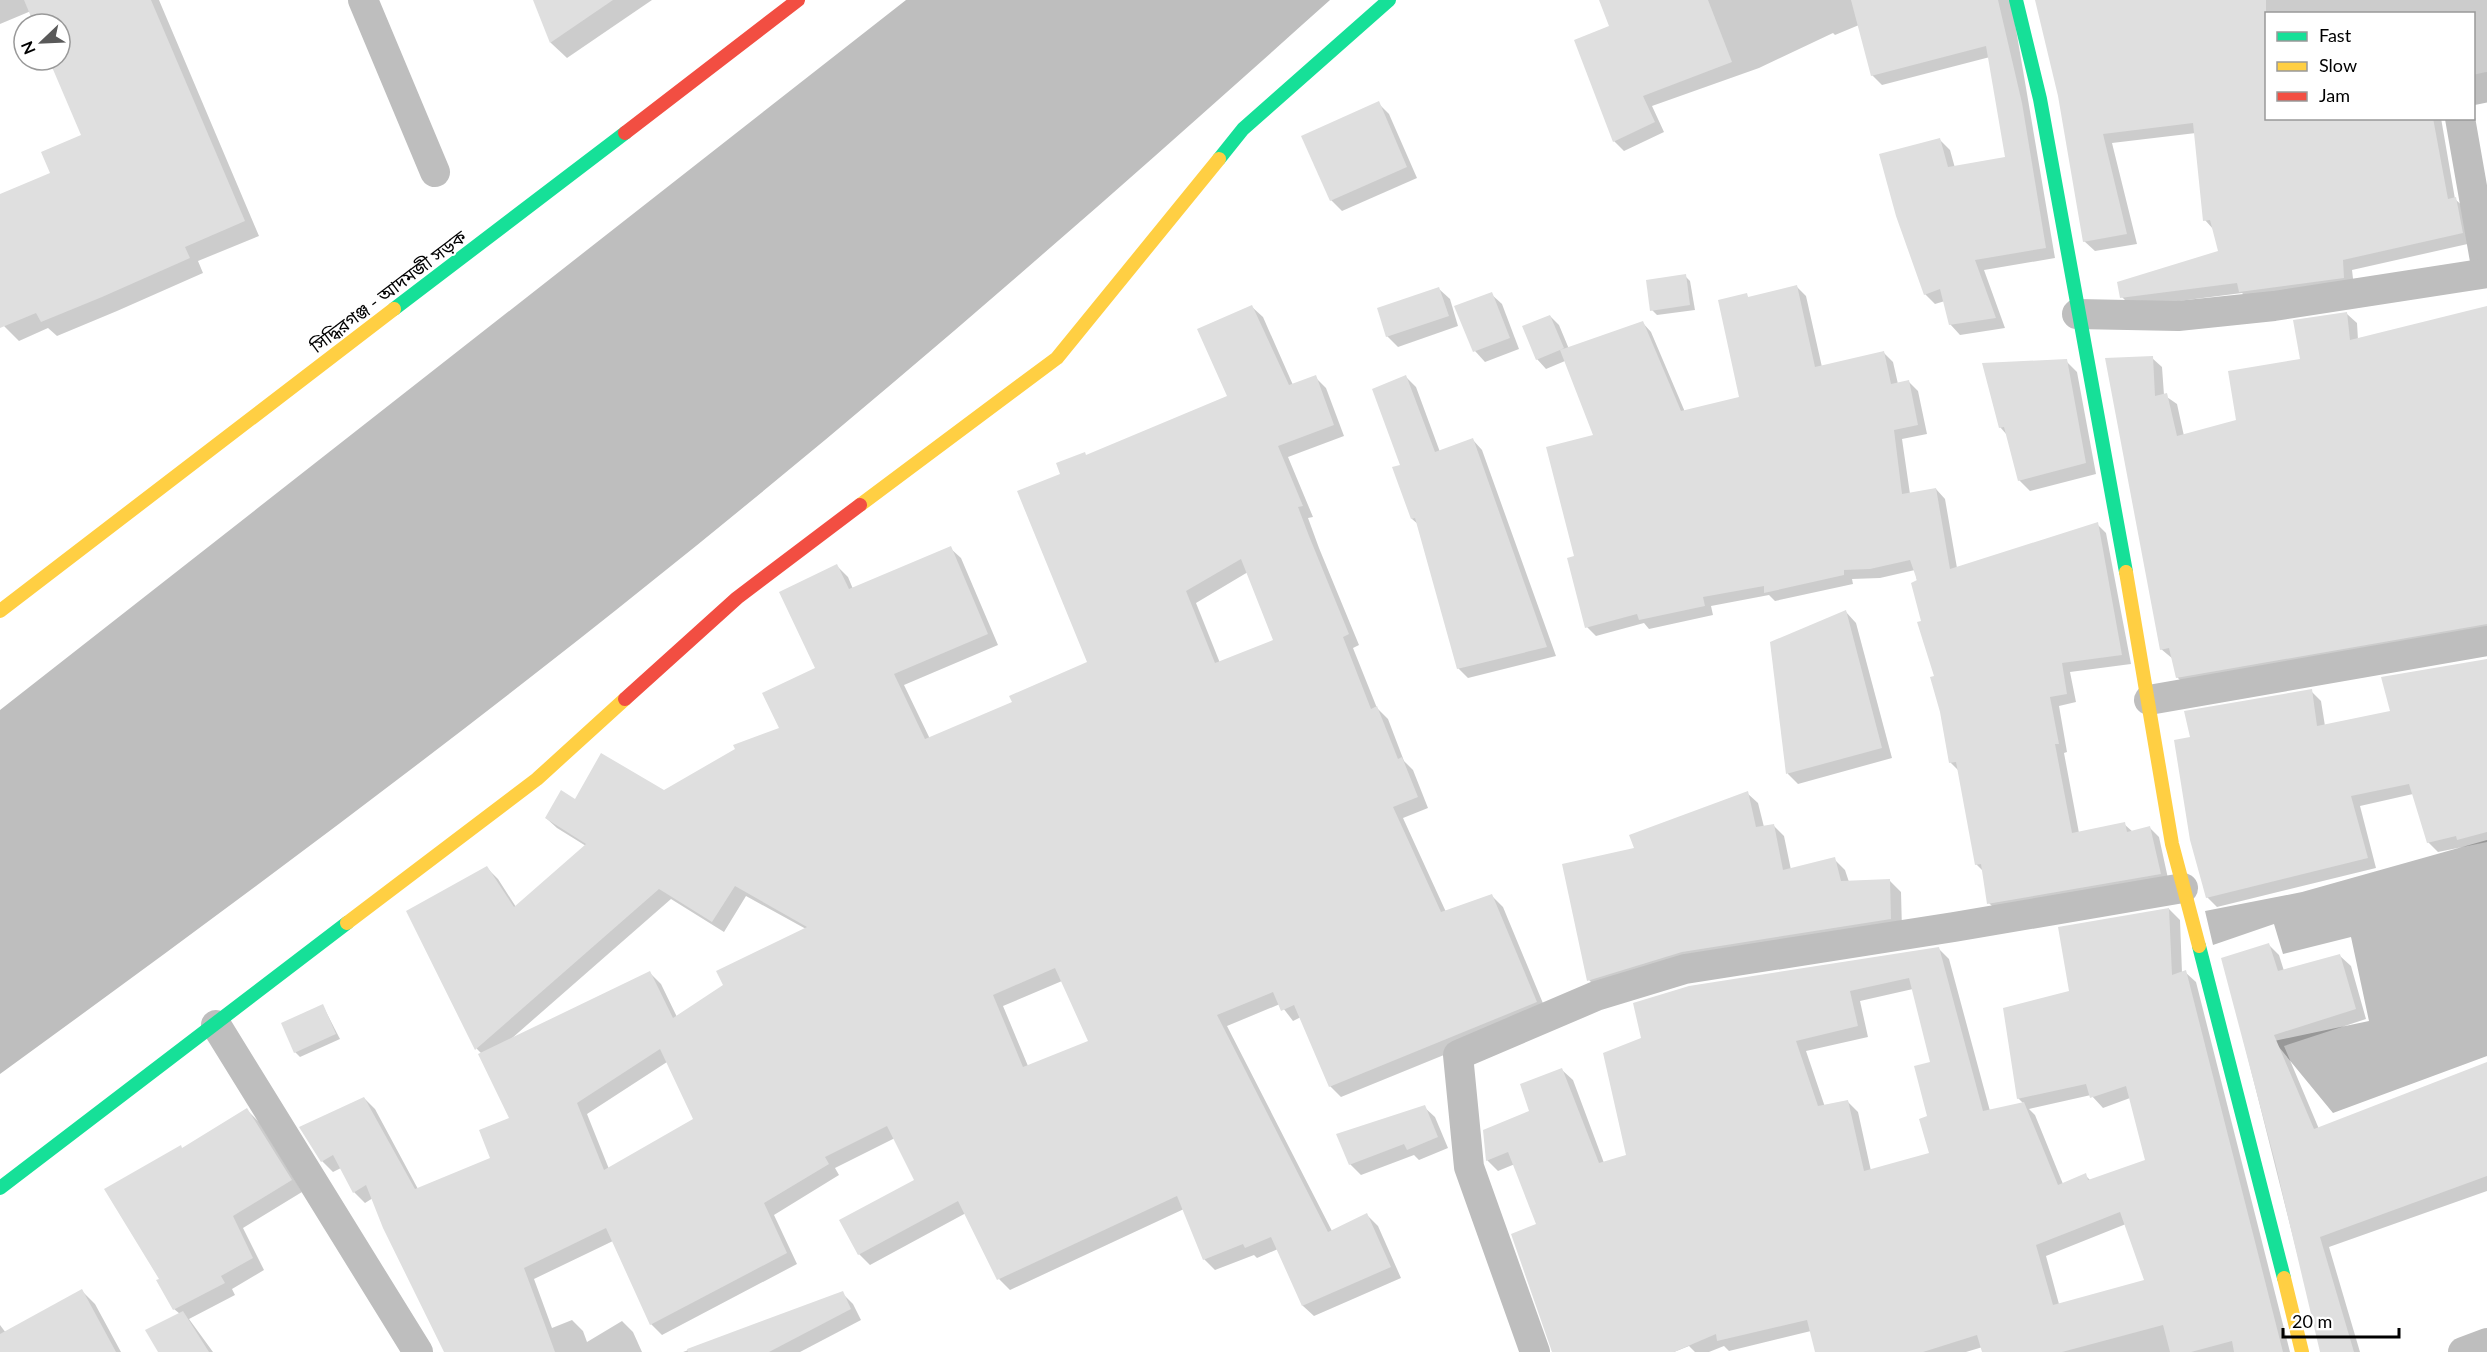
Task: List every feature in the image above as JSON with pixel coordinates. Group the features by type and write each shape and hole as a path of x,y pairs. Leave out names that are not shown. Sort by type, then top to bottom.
{"street":[{"path":"363,0 435,172"},
{"name":"সিদ্ধিরগঞ্জ - আদমজী সড়ক","path":"0,611 798,0"},
{"path":"0,1188 537,779 737,598 1057,358 1243,129 1389,0"},
{"path":"2016,0 2040,99 2077,314 2149,699 2172,844 2257,1167 2302,1352"},
{"path":"2077,314 2178,316 2274,306 2487,272 2460,120"},
{"path":"2149,699 2487,641"},
{"path":"1535,1352 1469,1167 1458,1055 1596,996 1685,969 2183,888"},
{"path":"216,1025 418,1352"},
{"path":"2463,1352 2487,1343"}],"shaded area":[{"path":"906,0 1330,0 995,296 738,512 491,708 165,954 0,1074 0,710"},
{"path":"2487,840 2487,1056 2333,1113 2274,1041 2369,1021 2351,937 2283,954 2274,924 2213,945 2205,911 2302,892"}],"building":[{"path":"24,0 151,0 245,221 185,247 190,258 102,297 41,322 36,313 0,328 0,194 50,173 41,152 81,135 54,72 72,72 72,12 29,12"},
{"path":"533,0 613,0 550,43"},
{"path":"1599,0 1708,0 1732,62 1643,96 1655,122 1613,142 1574,40 1609,26"},
{"path":"1851,0 1998,0 2022,103 2046,248 1975,260 1996,318 1949,325 1940,289 1924,295 1896,216 1879,154 1940,138 1948,167 2005,157 1986,46 1871,76"},
{"path":"2035,0 2266,0 2265,120 2433,120 2448,199 2456,197 2463,233 2343,260 2344,278 2239,292 2237,283 2120,298 2117,282 2218,251 2210,220 2203,221 2193,123 2103,134 2127,234 2083,242 2058,96"},
{"path":"1379,101 1407,167 1330,201 1301,136"},
{"path":"1686,274 1690,305 1650,311 1646,280"},
{"path":"1797,285 1815,367 1884,351 1891,384 1909,380 1918,425 1894,430 1902,494 1936,488 1950,569 2098,522 2122,655 2062,663 2067,694 2050,697 2059,744 2055,744 2072,833 2125,822 2127,832 2150,826 2161,874 1987,904 1981,864 1975,865 1956,762 1949,763 1940,712 1930,677 1934,676 1917,622 1921,621 1911,583 1917,580 1910,560 1870,569 1844,570 1844,575 1764,593 1764,586 1703,597 1705,606 1639,620 1637,614 1585,628 1567,558 1574,556 1546,447 1593,435 1560,350 1643,321 1681,411 1739,397 1718,300 1747,293 1748,297"},
{"path":"1439,287 1449,316 1386,337 1377,308"},
{"path":"1492,292 1510,338 1473,352 1454,306"},
{"path":"1252,305 1289,385 1316,375 1334,425 1278,446 1303,506 1298,507 1349,634 1343,637 1371,709 1377,706 1398,759 1402,757 1418,797 1393,807 1441,912 1492,894 1537,1002 1329,1087 1294,1005 1281,1011 1273,992 1217,1015 1328,1232 1367,1213 1391,1267 1302,1306 1271,1237 1245,1248 1243,1244 1203,1260 1177,1196 997,1280 958,1201 858,1255 839,1220 914,1180 887,1126 825,1157 829,1164 764,1203 787,1253 650,1325 606,1228 524,1268 555,1352 444,1352 383,1228 366,1185 353,1193 333,1155 321,1162 299,1127 364,1097 415,1189 490,1158 479,1130 509,1118 478,1054 650,971 673,1018 723,985 716,971 807,927 735,886 712,922 659,889 475,1050 406,911 487,866 514,907 586,844 545,818 561,790 575,799 601,753 664,790 735,749 733,745 779,728 762,693 815,668 779,592 837,564 849,589 951,546 988,634 894,674 925,739 1012,702 1009,696 1087,662 1017,491 1060,474 1056,463 1085,452 1086,455 1227,396 1197,329","holes":["1241,559 1273,640 1215,663 1186,591","1055,968 1088,1041 1023,1067 993,995","660,1049 693,1119 604,1170 577,1103"]},
{"path":"2487,306 2487,624 2176,678 2169,648 2160,650 2105,358 2153,356 2155,396 2167,393 2177,436 2236,420 2228,371 2300,359 2293,320 2347,312 2350,340"},
{"path":"1550,315 1564,348 1536,360 1522,326"},
{"path":"2067,359 2086,463 2018,481 2004,427 1999,428 1982,363"},
{"path":"1406,375 1435,452 1473,438 1547,647 1457,669 1415,518 1411,519 1392,467 1400,465 1372,389"},
{"path":"1846,610 1882,748 1786,774 1770,642"},
{"path":"2487,659 2487,832 2457,840 2456,836 2427,843 2409,784 2351,796 2368,858 2206,898 2190,840 2174,740 2190,737 2184,711 2312,689 2317,726 2390,711 2381,677"},
{"path":"1748,791 1756,827 1774,824 1783,870 1835,857 1841,881 1890,879 1891,919 1682,952 1587,981 1562,864 1634,848 1629,835"},
{"path":"2169,908 2172,975 2186,970 2283,1352 2234,1352 2232,1341 2191,1352 2170,1352 2163,1325 2062,1352 1982,1352 1977,1335 1923,1352 1815,1352 1807,1320 1717,1341 1716,1334 1674,1352 1552,1352 1511,1234 1536,1224 1508,1152 1486,1161 1483,1130 1529,1111 1520,1084 1562,1068 1599,1163 1626,1155 1603,1053 1641,1038 1633,1003 1689,986 1939,947 1983,1111 2024,1102 2058,1185 2086,1173 2088,1180 2145,1160 2126,1086 2090,1098 2086,1084 2017,1099 2003,1008 2069,991 2058,927","holes":["1909,978 1930,1062 1914,1066 1927,1116 1919,1119 1929,1153 1864,1171 1848,1100 1818,1106 1796,1041 1858,1026 1850,991","2120,1212 2144,1280 2053,1305 2036,1245"]},
{"path":"2269,943 2278,971 2340,954 2356,1009 2274,1035 2314,1129 2487,1062 2487,1176 2320,1237 2354,1352 2320,1352 2275,1162 2221,958"},
{"path":"323,1004 336,1034 294,1053 281,1023"},
{"path":"1425,1105 1438,1137 1407,1150 1404,1144 1349,1165 1336,1134"},
{"path":"247,1108 292,1180 233,1216 253,1258 221,1276 225,1283 173,1310 156,1280 159,1279 104,1189 181,1145 182,1148"},
{"path":"82,1289 116,1352 0,1352 0,1334"},
{"path":"843,1291 851,1309 769,1352 688,1352 687,1349"},
{"path":"183,1311 209,1352 158,1352 145,1330"}],"traffic: fast":[{"path":"1219,159 1243,129 1389,0"},
{"path":"2016,0 2040,99 2126,572"},
{"path":"394,309 625,133"},
{"path":"0,1188 347,923"},
{"path":"2199,946 2284,1278"}],"traffic: slow":[{"path":"860,505 1057,358 1219,159"},
{"path":"0,611 394,309"},
{"path":"2126,572 2172,844 2199,946"},
{"path":"347,923 537,779 625,699"},
{"path":"2284,1278 2302,1352"}],"traffic: jam":[{"path":"625,133 798,0"},
{"path":"625,699 737,598 860,505"}]}
